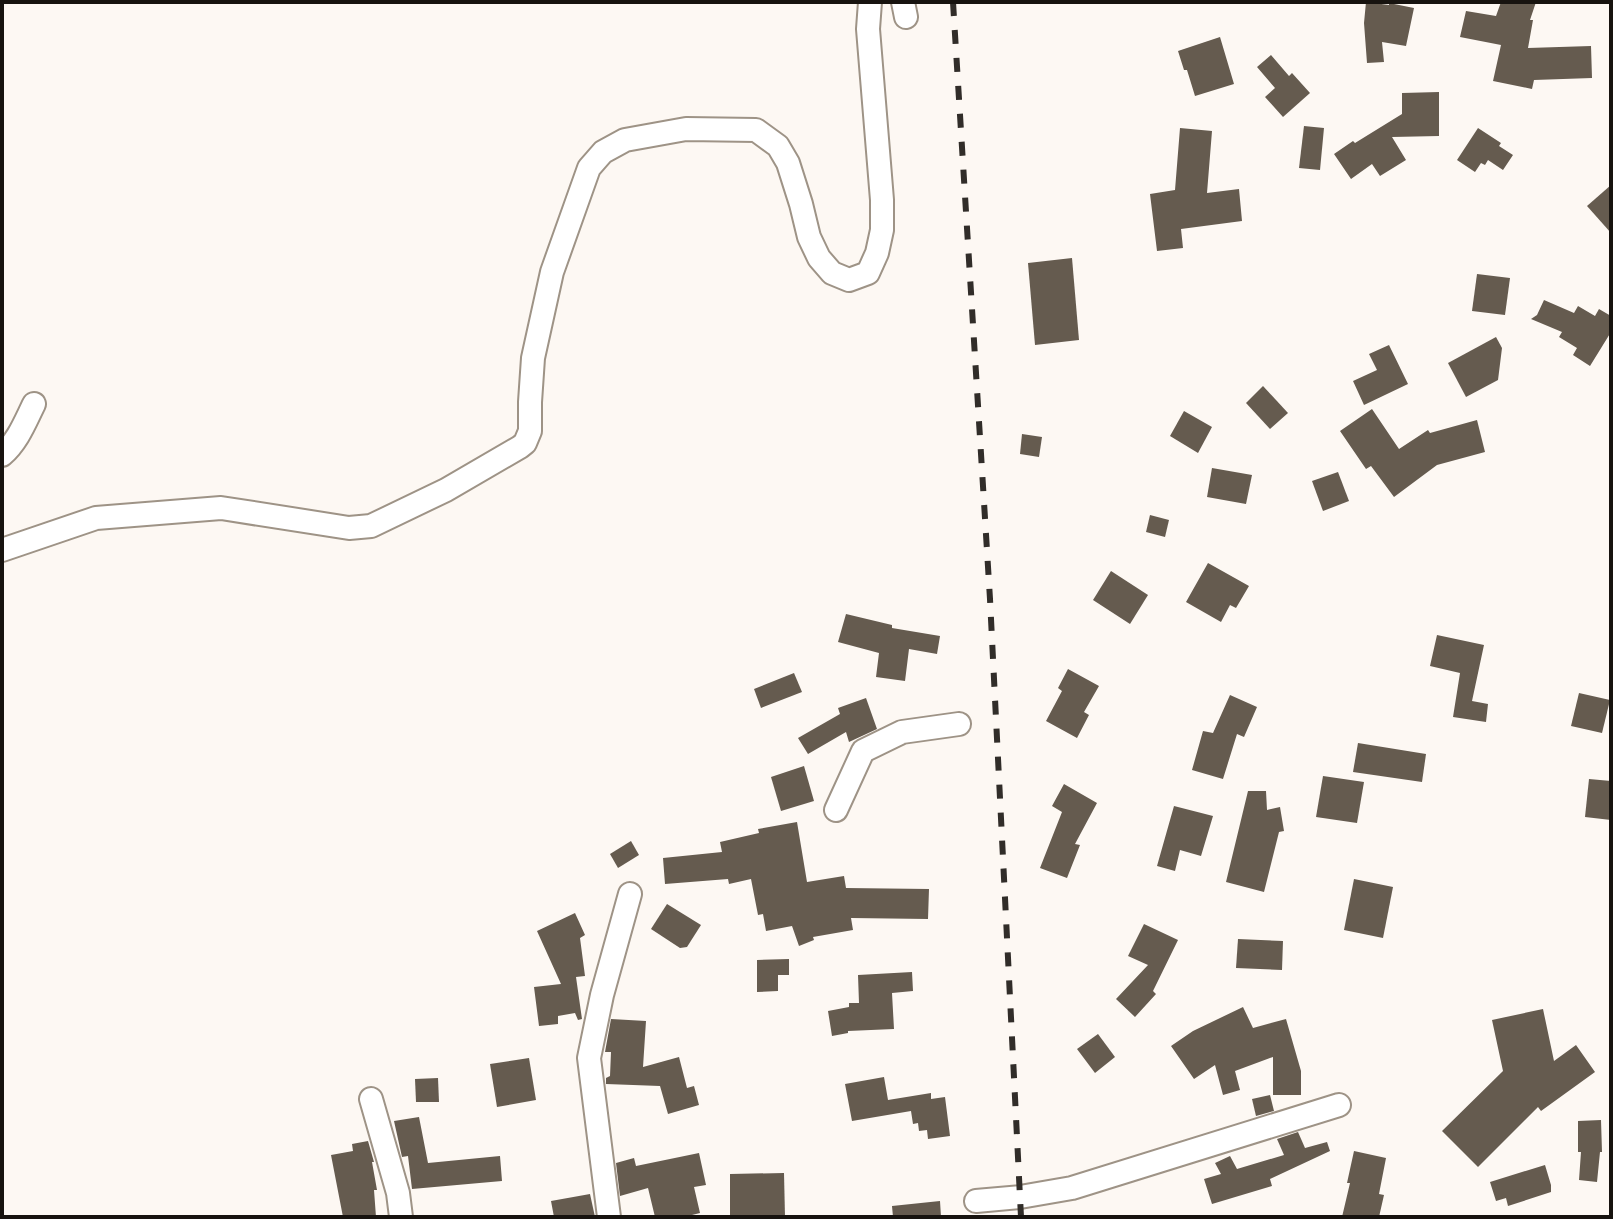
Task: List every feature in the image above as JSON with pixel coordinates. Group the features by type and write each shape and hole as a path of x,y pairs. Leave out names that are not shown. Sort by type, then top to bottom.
{"street":[{"path":"2,550 96,518 221,508 349,528 371,526 446,490 520,447 530,431 533,358 552,272 589,168 603,152 625,140 686,129 756,130 778,146 788,163 809,237 819,258 832,273 849,280 868,273 882,230 868,29 870,2"},
{"path":"2,455 21,432 34,404"},
{"path":"836,810 863,751 902,732 959,724"},
{"path":"609,1217 589,1058 602,995 630,894"},
{"path":"371,1099 398,1193 401,1217"},
{"path":"976,1201 1072,1188 1339,1105"}],"building":[{"path":"1366,2 1414,8 1406,46 1382,42 1384,62 1367,63"},
{"path":"1501,2 1536,2 1530,20 1533,20 1528,48 1591,46 1592,78 1534,80 1532,89 1493,81 1501,45 1460,37 1466,11 1496,16"},
{"path":"1220,37 1234,84 1195,96 1178,51"},
{"path":"1271,55 1289,76 1292,73 1310,93 1283,117 1265,97 1275,88 1257,67"},
{"path":"1439,92 1439,136 1392,137 1406,160 1380,176 1372,164 1351,179 1334,154 1402,114 1402,93"},
{"path":"1304,126 1324,128 1320,170 1299,168"},
{"path":"1180,128 1212,131 1207,193 1239,189 1242,221 1181,229 1183,248 1157,251 1150,194 1175,190"},
{"path":"1478,128 1513,155 1503,170 1488,160 1485,165 1481,163 1475,172 1457,160"},
{"path":"1611,185 1611,233 1587,206"},
{"path":"1072,258 1079,340 1035,345 1028,263"},
{"path":"1477,274 1510,278 1505,315 1472,311"},
{"path":"1544,300 1574,313 1578,306 1595,316 1599,309 1611,316 1611,332 1590,366 1573,355 1577,348 1559,337 1562,332 1531,319 1537,315"},
{"path":"1496,337 1502,348 1498,380 1466,397 1448,363"},
{"path":"1389,345 1408,384 1364,405 1353,381 1377,370 1369,354"},
{"path":"1263,386 1288,413 1270,429 1246,403"},
{"path":"1372,409 1399,449 1428,430 1430,433 1477,420 1485,452 1437,465 1394,497 1371,466 1366,469 1340,431"},
{"path":"1184,411 1212,427 1198,453 1170,436"},
{"path":"1022,434 1042,437 1039,457 1020,454"},
{"path":"1212,468 1252,475 1246,504 1207,497"},
{"path":"1338,472 1349,501 1323,511 1312,481"},
{"path":"1150,515 1169,520 1165,537 1146,532"},
{"path":"1208,563 1249,586 1236,608 1230,605 1221,622 1186,602"},
{"path":"1111,571 1148,595 1130,624 1093,600"},
{"path":"846,614 892,625 892,628 940,636 937,654 909,649 905,681 876,677 879,653 838,642"},
{"path":"1437,635 1484,645 1472,701 1488,704 1486,722 1453,717 1460,673 1430,666"},
{"path":"1068,669 1099,686 1084,712 1089,715 1077,738 1046,721 1062,691 1058,688"},
{"path":"794,673 802,692 761,708 754,689"},
{"path":"1579,693 1610,700 1602,733 1571,726"},
{"path":"1230,695 1257,707 1244,737 1237,734 1223,779 1192,770 1203,731 1213,733"},
{"path":"866,698 877,729 849,742 846,732 808,754 798,738 840,714 838,708"},
{"path":"1358,743 1426,754 1422,782 1353,772"},
{"path":"804,766 814,801 781,811 771,777"},
{"path":"1323,776 1364,782 1357,823 1316,817"},
{"path":"1589,779 1611,781 1611,820 1585,817"},
{"path":"1064,784 1097,803 1075,844 1080,845 1067,878 1040,868 1062,812 1052,806"},
{"path":"1248,791 1266,791 1267,810 1280,807 1284,831 1279,832 1264,892 1226,882"},
{"path":"1174,806 1213,816 1201,856 1180,850 1175,871 1157,866"},
{"path":"797,822 807,882 844,876 846,888 929,889 928,919 851,918 853,930 813,937 814,940 799,946 792,926 766,931 763,914 758,915 751,879 729,884 728,879 665,884 663,858 722,852 720,842 759,833 758,829"},
{"path":"631,841 639,855 618,868 610,854"},
{"path":"1354,879 1393,887 1383,938 1344,930"},
{"path":"667,904 701,925 687,947 680,948 651,929"},
{"path":"575,913 585,935 580,938 585,976 576,977 582,1019 578,1020 575,1013 558,1016 558,1024 539,1026 534,987 561,984 537,931"},
{"path":"1144,924 1178,940 1153,991 1156,994 1135,1017 1116,999 1148,965 1128,956"},
{"path":"1238,939 1283,941 1282,970 1236,968"},
{"path":"789,959 789,975 778,975 778,991 757,992 757,960"},
{"path":"912,972 913,991 892,993 894,1029 848,1031 832,1036 828,1011 849,1007 849,1003 859,1003 858,975"},
{"path":"1243,1007 1253,1028 1286,1019 1301,1071 1301,1095 1273,1095 1273,1057 1235,1071 1240,1090 1223,1095 1215,1065 1194,1079 1171,1046 1193,1031"},
{"path":"1543,1009 1554,1061 1576,1045 1595,1072 1541,1111 1538,1107 1478,1167 1442,1131 1503,1071 1492,1020"},
{"path":"611,1019 646,1021 643,1067 679,1057 687,1088 694,1086 699,1105 668,1114 660,1086 606,1084 606,1078 610,1076 611,1052 605,1052"},
{"path":"1098,1034 1115,1057 1095,1073 1077,1049"},
{"path":"529,1058 536,1100 497,1107 490,1064"},
{"path":"884,1077 888,1100 931,1093 931,1099 945,1097 950,1136 928,1139 927,1130 919,1131 918,1123 913,1124 911,1111 852,1121 845,1084"},
{"path":"438,1078 439,1102 416,1102 415,1079"},
{"path":"1270,1095 1274,1111 1256,1116 1252,1099"},
{"path":"419,1117 428,1163 500,1156 502,1181 412,1189 408,1156 402,1157 394,1121"},
{"path":"1601,1120 1602,1152 1597,1182 1579,1180 1581,1152 1578,1152 1578,1121"},
{"path":"1298,1132 1305,1148 1327,1142 1330,1151 1270,1179 1272,1186 1212,1204 1204,1179 1221,1174 1215,1163 1230,1156 1237,1169 1284,1155 1277,1139"},
{"path":"368,1141 377,1190 374,1190 376,1217 343,1217 331,1155 353,1151 352,1144"},
{"path":"1354,1151 1386,1158 1379,1194 1384,1195 1379,1217 1342,1217"},
{"path":"699,1153 706,1185 694,1187 700,1213 684,1217 655,1217 648,1188 620,1196 616,1163 634,1158 636,1166"},
{"path":"1545,1165 1551,1192 1508,1206 1506,1198 1496,1201 1490,1182"},
{"path":"784,1173 785,1217 730,1217 730,1174"},
{"path":"590,1194 595,1217 554,1217 551,1201"},
{"path":"940,1201 941,1217 893,1217 892,1206"}],"railway":[{"path":"953,2 990,599 1021,1217"}]}
